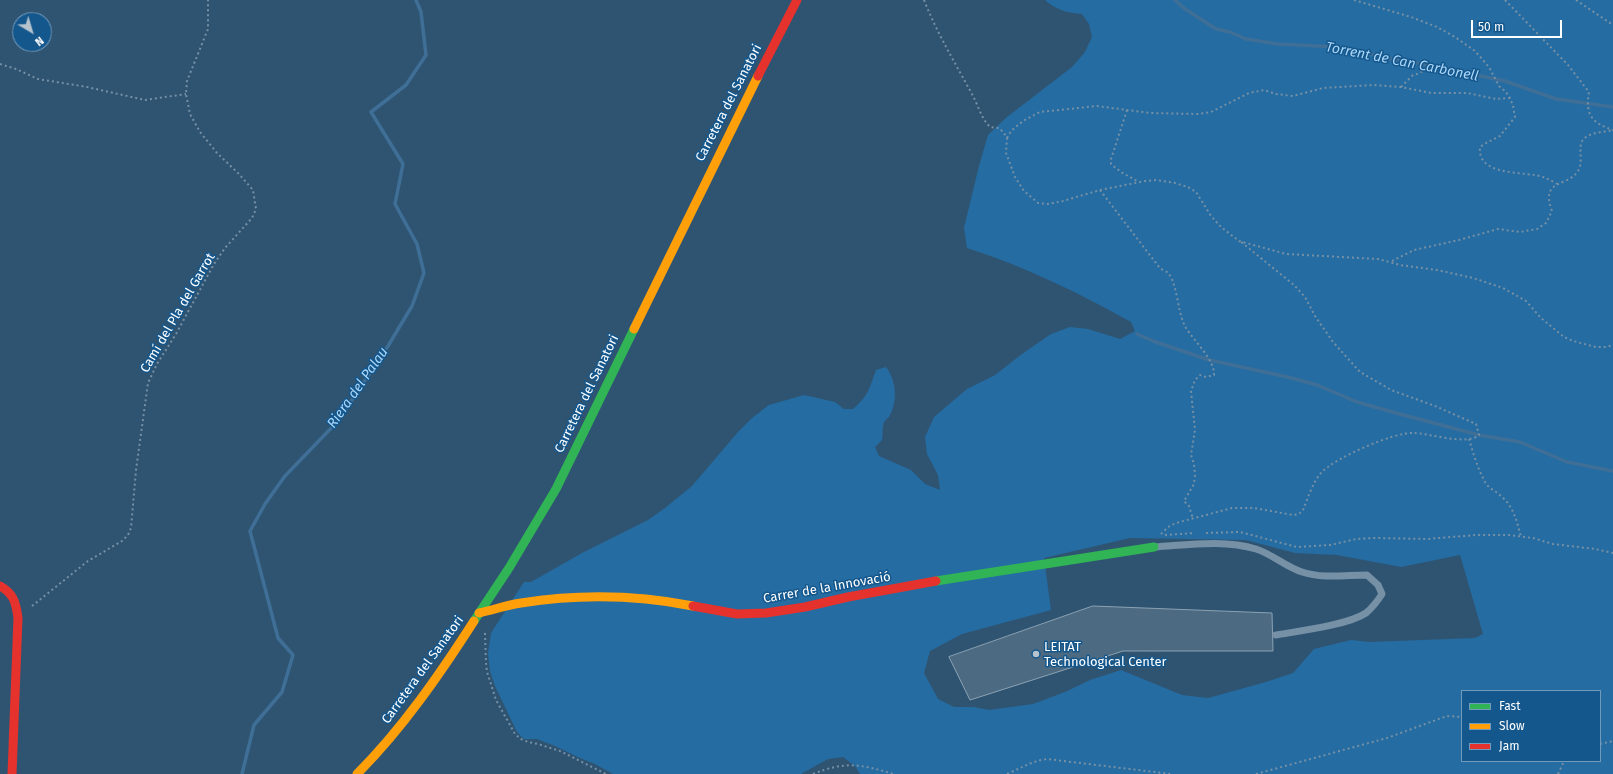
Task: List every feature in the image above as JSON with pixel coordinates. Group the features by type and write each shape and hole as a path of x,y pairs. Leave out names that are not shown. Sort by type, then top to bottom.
{"street":[{"name":"Carretera del Sanatori","path":"357,774 371,760 413,708 479,614 509,568 556,489 716,159 783,26 798,0"},
{"name":"Carrer de la Innovació","path":"479,614 520,604 590,597 631,597 737,614 766,613 806,607 848,597 954,578 1154,547"},
{"path":"0,586 10,591 16,600 18,618 12,774"}],"lane":[{"path":"1154,547 1208,544 1233,545 1256,549 1302,572 1322,576 1367,575 1378,585 1382,594 1375,605 1356,618 1315,628 1276,635"}],"path":[{"name":"Camí del Pla del Garrot","path":"18,618 88,561 122,541 128,535 131,528 136,470 148,383 157,364 176,334 214,264 252,218 256,209 253,190 217,153 200,132 190,114 186,94 187,81 208,29 208,0"},
{"path":"924,0 944,44 972,94 985,122 990,127 999,128 1004,132 1006,138 1006,153 1015,177 1024,191 1038,203 1063,201 1100,190 1156,180 1188,187 1196,192 1211,216 1221,227 1298,289 1305,297 1315,316 1333,342 1360,372 1391,390 1435,406 1476,424 1479,435 1476,438 1459,439 1412,432 1395,435 1360,449 1332,463 1320,473 1303,510 1299,514 1289,515 1254,508 1223,510 1168,526 1160,536 1194,533"},
{"path":"1354,0 1411,17 1455,37 1475,51 1489,67 1499,86 1510,98 1515,112 1513,121 1500,136 1480,147 1479,154 1484,163 1508,173 1532,174 1546,178 1557,184"},
{"path":"1505,0 1568,65 1589,92 1587,103 1588,114 1601,126 1613,130"},
{"path":"1576,0 1613,25"},
{"path":"0,64 16,69 38,79 87,87 145,100 186,94"},
{"path":"1402,87 1413,75 1420,73 1429,65"},
{"path":"1006,138 1011,131 1023,121 1040,112 1097,106 1127,110 1198,114 1211,112 1249,93 1264,90 1276,94 1293,96 1323,88 1357,85 1402,87 1431,93 1466,93 1496,99 1510,98"},
{"path":"1127,110 1111,159 1111,164 1138,182"},
{"path":"1391,262 1414,250 1459,240 1498,229 1520,232 1537,229 1546,223 1552,211 1548,202 1550,192 1557,184 1570,178 1578,171 1582,157 1580,150 1581,142 1585,137 1613,130"},
{"path":"1100,190 1160,268 1168,273 1172,282 1180,317 1186,329 1203,350 1215,369 1214,375 1206,377 1200,375 1195,380 1191,390 1195,430 1191,455 1195,475 1194,484 1184,501 1189,506 1193,519"},
{"path":"1239,240 1286,254 1378,259 1406,266 1454,273 1503,288 1526,301 1541,318 1564,337 1596,347 1613,345"},
{"path":"1469,439 1486,483 1492,490 1504,498 1518,521 1521,537"},
{"path":"1202,533 1240,532 1297,547 1330,545 1356,539 1427,539 1493,535 1533,538 1553,544 1595,548 1613,553"},
{"path":"479,614 486,636 487,672 496,700 515,734 528,742 560,751 606,774"},
{"path":"1256,774 1386,738 1448,716 1461,717"},
{"path":"1601,744 1613,741"},
{"path":"1007,774 1032,762 1047,759 1171,774"},
{"path":"1558,774 1564,762"},
{"path":"813,774 830,767 843,764 867,766 893,774"}],"shaded area":[{"path":"1045,0 1613,0 1613,774 860,774 855,766 843,757 828,759 801,774 613,774 555,746 537,739 524,739 517,732 495,686 490,671 488,653 491,633 524,582 531,582 582,553 648,520 665,508 692,486 738,432 752,418 769,405 804,395 835,402 844,409 853,409 865,396 876,370 886,367 894,384 895,397 890,416 883,424 882,440 875,447 879,456 911,470 925,484 940,490 938,475 927,454 925,437 934,417 967,389 995,375 1051,334 1070,327 1088,329 1120,339 1135,331 1131,322 1071,291 1009,263 967,248 964,228 988,135 1007,117 1072,67 1085,52 1092,37 1089,24 1082,14 1072,13 1053,6","holes":["1130,538 1246,540 1295,553 1337,555 1401,567 1460,555 1483,634 1475,638 1369,642 1351,640 1314,649 1293,673 1208,698 1182,695 1121,670 1090,680 1065,692 1033,704 989,710 974,707 954,707 938,699 924,673 930,651 962,634 1051,610 1044,558"]}],"building":[{"name":"LEITAT Technological Center","path":"1093,606 1272,613 1273,651 1123,651 970,700 949,657"}],"waterway":[{"name":"Riera del Palau","path":"242,774 254,725 282,692 293,655 278,638 250,531 265,504 285,476 338,421 388,346 412,306 424,273 417,244 395,204 403,164 371,112 406,85 426,55 421,12 416,0"},
{"name":"Torrent de Can Carbonell","path":"1175,0 1185,9 1216,29 1230,32 1246,39 1278,44 1338,47 1505,81 1556,99 1613,107"},
{"path":"1137,334 1209,360 1288,377 1317,385 1357,402 1479,435 1520,442 1567,462 1613,471"}],"traffic: fast":[{"path":"474,621 509,568 556,489 634,329"},
{"path":"936,581 1154,547"}],"traffic: slow":[{"path":"634,329 758,76"},
{"path":"479,613 521,603 586,597 629,598 672,602 693,606"},
{"path":"357,774 374,757 405,720 448,661 474,621"}],"traffic: jam":[{"path":"758,76 797,0"},
{"path":"693,606 737,614 766,613 805,607 848,597 936,581"},
{"path":"0,586 5,589 14,599 18,618 12,774"}],"place":[{"name":"LEITAT Technological Center","path":"1036,654"}]}
